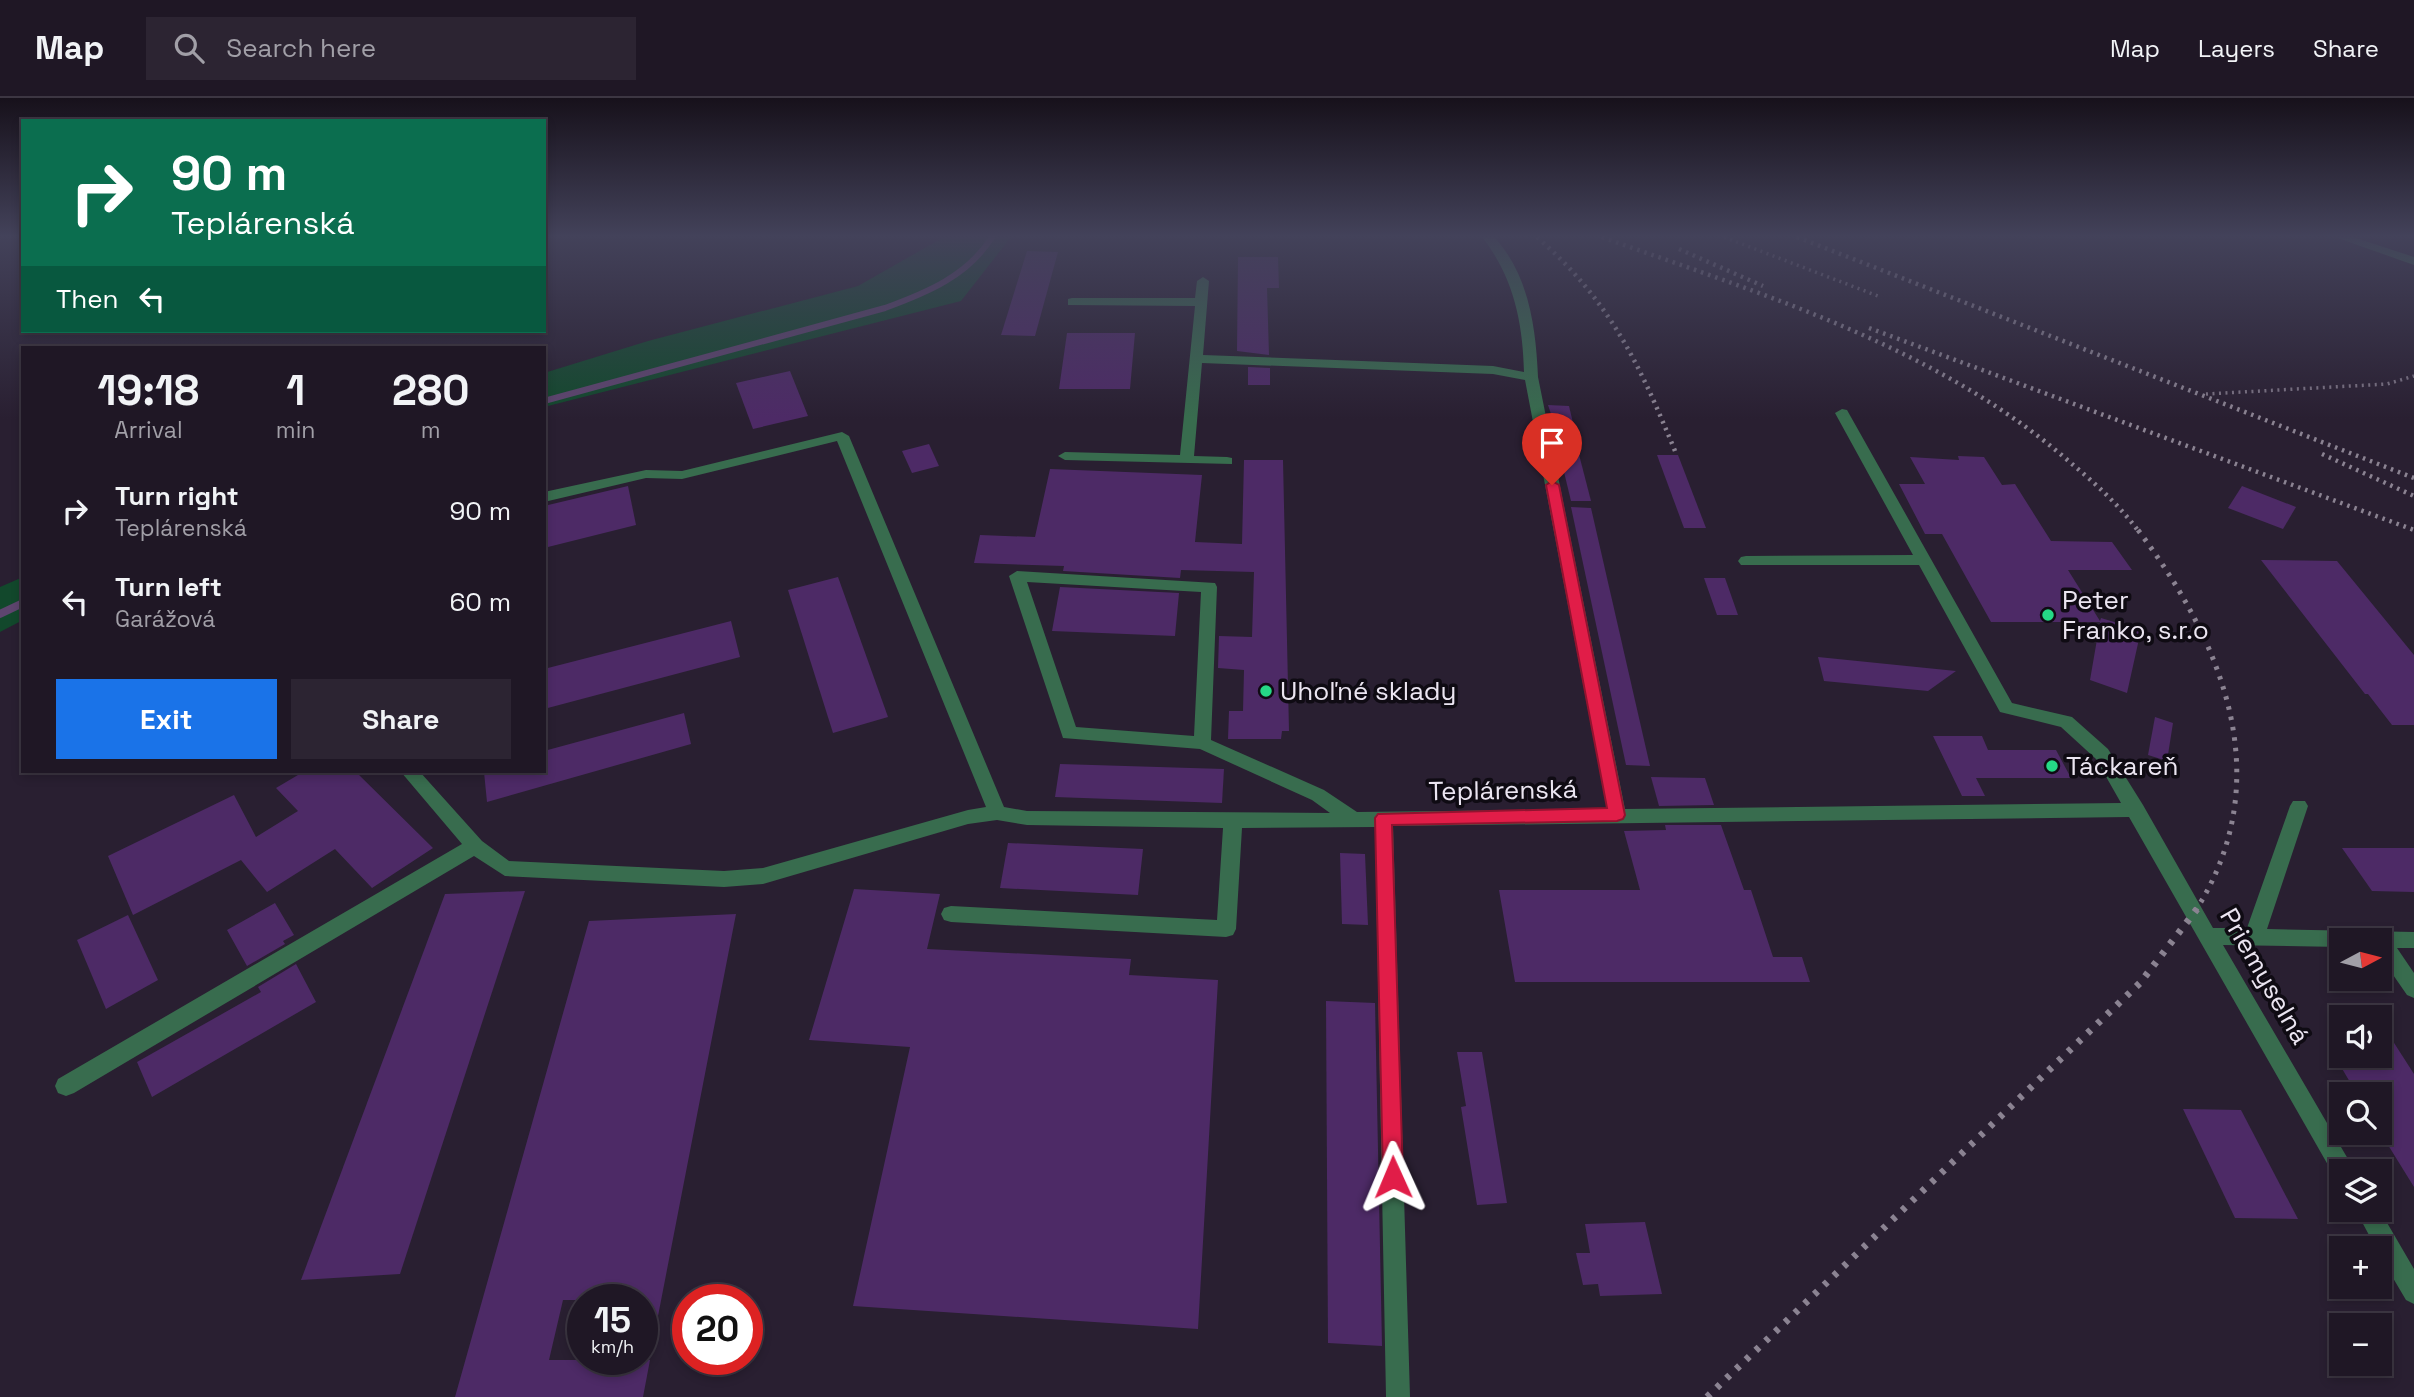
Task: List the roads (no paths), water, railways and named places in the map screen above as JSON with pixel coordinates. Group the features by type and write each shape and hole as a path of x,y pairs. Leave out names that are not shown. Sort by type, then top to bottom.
{"street":[{"path":"1187,460 1201,298"},
{"path":"1519,298 1526,320 1531,377 1617,815"},
{"path":"1072,302 1201,302"},
{"path":"1196,359 1493,370 1531,377"},
{"name":"Priemyselná","path":"1842,413 2006,708 2066,722 2102,754 2137,810 2337,1159"},
{"path":"546,497 646,474 682,475 842,436 997,813"},
{"path":"1065,456 1227,461"},
{"path":"1746,561 1922,560"},
{"path":"1202,743 1209,587 1017,576 1069,733 1202,743 1318,794 1353,819"},
{"name":"Teplárenská","path":"411,773 475,846 505,868 724,879 763,876 968,817 997,813 1027,818 1233,821 2137,810"},
{"path":"2253,937 2299,807"},
{"path":"1384,818 1398,1397"},
{"path":"951,914 1226,929 1233,821"},
{"path":"66,1086 475,846"},
{"path":"2209,936 2329,939"},
{"path":"2392,940 2414,940"},
{"path":"2392,957 2414,989"},
{"path":"2374,1222 2414,1292"}],"waterway":[{"path":"546,400 885,308 912,298"},
{"path":"0,614 21,604"}],"railway":[{"path":"1594,298 1635,361 1675,451"},
{"path":"1771,298 1908,356 1966,387 2020,423 2072,464 2108,496 2139,532"},
{"path":"1952,298 2414,478"},
{"path":"1869,328 2414,530"},
{"path":"2322,454 2414,496"},
{"path":"2138,530 2195,619 2216,665 2230,713 2237,762 2234,811 2221,861 2196,910"},
{"path":"1707,1397 2140,983 2197,909"}],"place":[{"name":"Peter Franko, s.r.o","path":"2048,615"},
{"name":"Uhoľné sklady","path":"1266,691"},
{"name":"Táckareň","path":"2052,766"}]}
